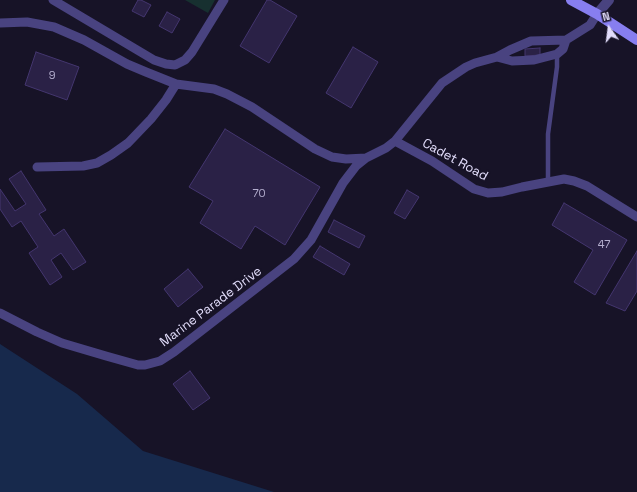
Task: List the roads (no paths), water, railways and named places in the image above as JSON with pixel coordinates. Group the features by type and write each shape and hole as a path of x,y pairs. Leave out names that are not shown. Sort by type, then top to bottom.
{"main road":[{"path":"570,0 597,14 637,40"}],"street":[{"path":"54,0 154,60 175,65 189,57 224,0"},
{"path":"557,54 563,48 566,40 590,25 609,0"},
{"name":"Marine Parade Drive","path":"0,23 27,22 54,27 93,44 137,68 176,84 214,89 227,94 252,107 315,149 332,157 346,159 366,158"},
{"name":"Marine Parade Drive","path":"0,313 62,343 138,365 146,365 160,361 174,352 294,259 311,240 356,166 366,158 386,148 395,141 442,83 456,72 475,63 497,57 531,41 566,40"},
{"name":"Marine Parade Drive","path":"497,57 512,61 534,60 557,54"},
{"path":"37,167 83,166 97,163 111,155 128,142 151,120 176,84"},
{"name":"Cadet Road","path":"395,141 432,162 474,189 488,193 502,192 548,181 564,179 574,180 587,186 637,217"}],"lane":[{"path":"548,181 548,134 557,67 557,54"}],"water":[{"path":"0,344 77,394 143,451 274,492 0,492"}]}
